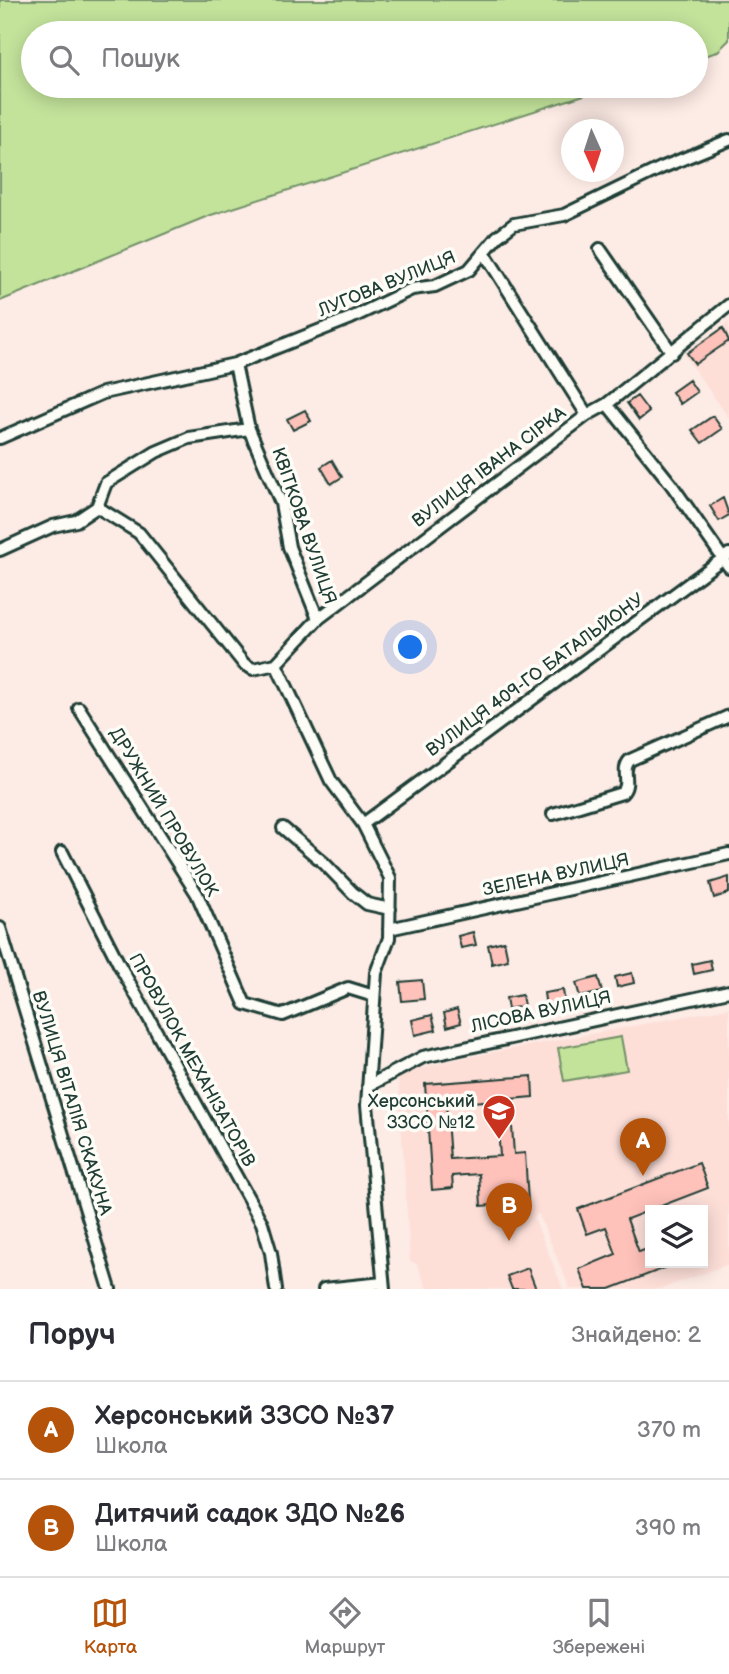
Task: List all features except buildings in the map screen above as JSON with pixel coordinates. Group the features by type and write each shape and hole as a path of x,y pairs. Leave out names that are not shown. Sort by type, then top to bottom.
{"street":[{"name":"ЛУГОВА ВУЛИЦЯ","path":"0,438 103,393 235,364 351,318 412,289 435,286 469,270 514,224 564,215 661,168 729,140"},
{"path":"600,249 672,353"},
{"path":"484,252 587,415"},
{"name":"ВУЛИЦЯ ІВАНА СІРКА","path":"276,664 318,619 587,415 607,404 729,305"},
{"name":"КВІТКОВА ВУЛИЦЯ","path":"235,364 249,429 281,503 289,547 318,619"},
{"path":"607,404 727,560"},
{"path":"0,550 52,526 76,521 96,507 106,483 156,452 189,438 249,429"},
{"path":"96,507 139,533 244,664 253,669 276,664 331,781 363,824 388,870 389,938 376,973 368,1086 383,1286 324,1289"},
{"name":"ВУЛИЦЯ 409-ГО БАТАЛЬЙОНУ","path":"363,824 727,560"},
{"name":"ДРУЖНИЙ ПРОВУЛОК","path":"79,708 197,894 245,1004 283,1015 348,988 374,996"},
{"path":"553,814 622,793 627,786 625,768 630,760 729,716"},
{"path":"283,828 367,904 390,909"},
{"name":"ПРОВУЛОК МЕХАНІЗАТОРІВ","path":"62,852 120,966 262,1223 271,1253 276,1289"},
{"name":"ЗЕЛЕНА ВУЛИЦЯ","path":"389,929 729,854"},
{"name":"ВУЛИЦЯ ВІТАЛІЯ СКАКУНА","path":"0,928 110,1289"},
{"name":"ЛІСОВА ВУЛИЦЯ","path":"368,1086 423,1057 541,1029 729,991"}],"shaded area":[{"path":"729,322 729,418 684,355"},
{"path":"729,1008 729,1264 660,1289 570,1289 538,1213 534,1218 563,1289 427,1289 417,1264 410,1261 398,1074 452,1060"}],"green space":[{"path":"0,0 729,0 729,40 717,52 708,55 708,21 21,21 21,98 575,98 208,216 0,301"},
{"path":"621,1037 627,1070 564,1081 558,1048"}],"place":[{"name":"Херсонський ЗЗСО №12","path":"499,1141"},
{"name":"Херсонський ЗЗСО №37","path":"643,1176"},
{"name":"Дитячий садок ЗДО №26","path":"509,1241"}]}
